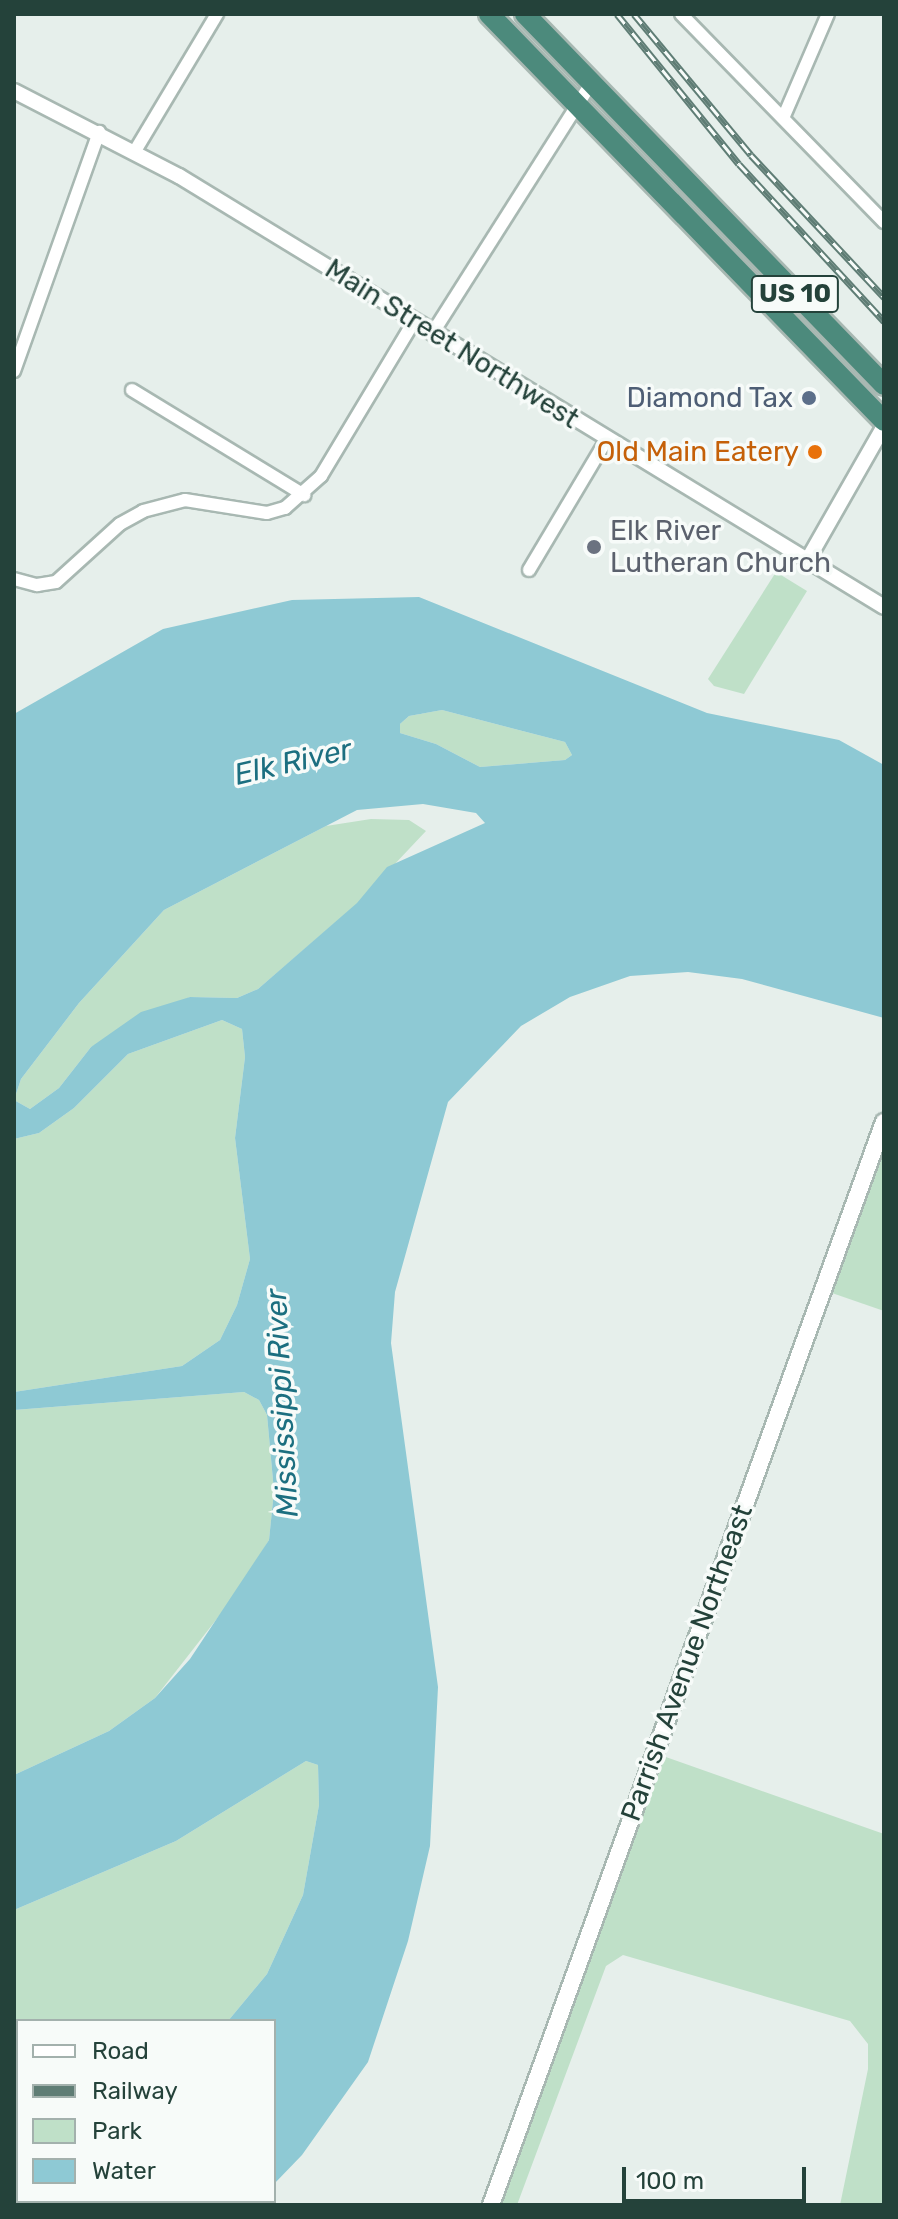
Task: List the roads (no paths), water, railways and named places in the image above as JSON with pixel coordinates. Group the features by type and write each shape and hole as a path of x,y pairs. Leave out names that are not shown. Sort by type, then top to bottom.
{"highway":[{"name":"US 10","path":"489,14 884,423"},
{"name":"US 10","path":"525,14 884,385"}],"main road":[{"name":"Parrish Avenue Northeast","path":"491,2205 884,1122"}],"street":[{"path":"135,151 217,14"},
{"path":"681,14 784,116 884,222"},
{"path":"784,116 828,14"},
{"path":"432,334 575,102 591,83"},
{"name":"Main Street Northwest","path":"14,91 135,151 884,607"},
{"path":"14,371 99,132"},
{"path":"14,579 37,585 56,582 120,524 143,511 185,500 274,513 304,495 343,443 413,323"},
{"path":"132,390 304,495"},
{"path":"807,561 884,423"},
{"path":"529,570 607,439"}],"water":[{"path":"419,597 707,713 839,740 884,765 884,1018 742,979 688,972 630,976 570,997 521,1026 448,1102 395,1292 391,1343 438,1687 430,1846 408,1941 368,2062 302,2155 276,2182 276,2019 230,2019 267,1974 303,1895 319,1805 318,1765 306,1761 176,1841 14,1910 14,1775 109,1731 155,1698 190,1659 269,1540 274,1491 267,1415 259,1400 244,1392 14,1410 14,1392 182,1366 220,1340 237,1305 250,1259 235,1138 245,1057 242,1029 222,1020 128,1054 74,1108 39,1133 14,1139 14,1100 14,714 163,629 292,600","holes":["442,710 565,742 572,755 565,760 480,767 436,744 400,733 400,724 409,716","423,804 476,813 485,823 387,867 357,903 258,989 237,998 190,997 141,1012 91,1047 59,1088 30,1109 14,1100 21,1079 79,1003 164,910 357,810"]},
{"path":"16,2166 16,2203 136,2203 14,2205"}],"railway":[{"path":"617,14 739,164 884,321"},
{"path":"634,14 751,155 884,297"}],"place":[{"name":"Diamond Tax","path":"809,398"},
{"name":"Old Main Eatery","path":"815,452"},
{"name":"Elk River Lutheran Church","path":"594,547"}],"water label":[{"name":"Elk River","path":"293,762"},
{"name":"Mississippi River","path":"282,1403"}]}
